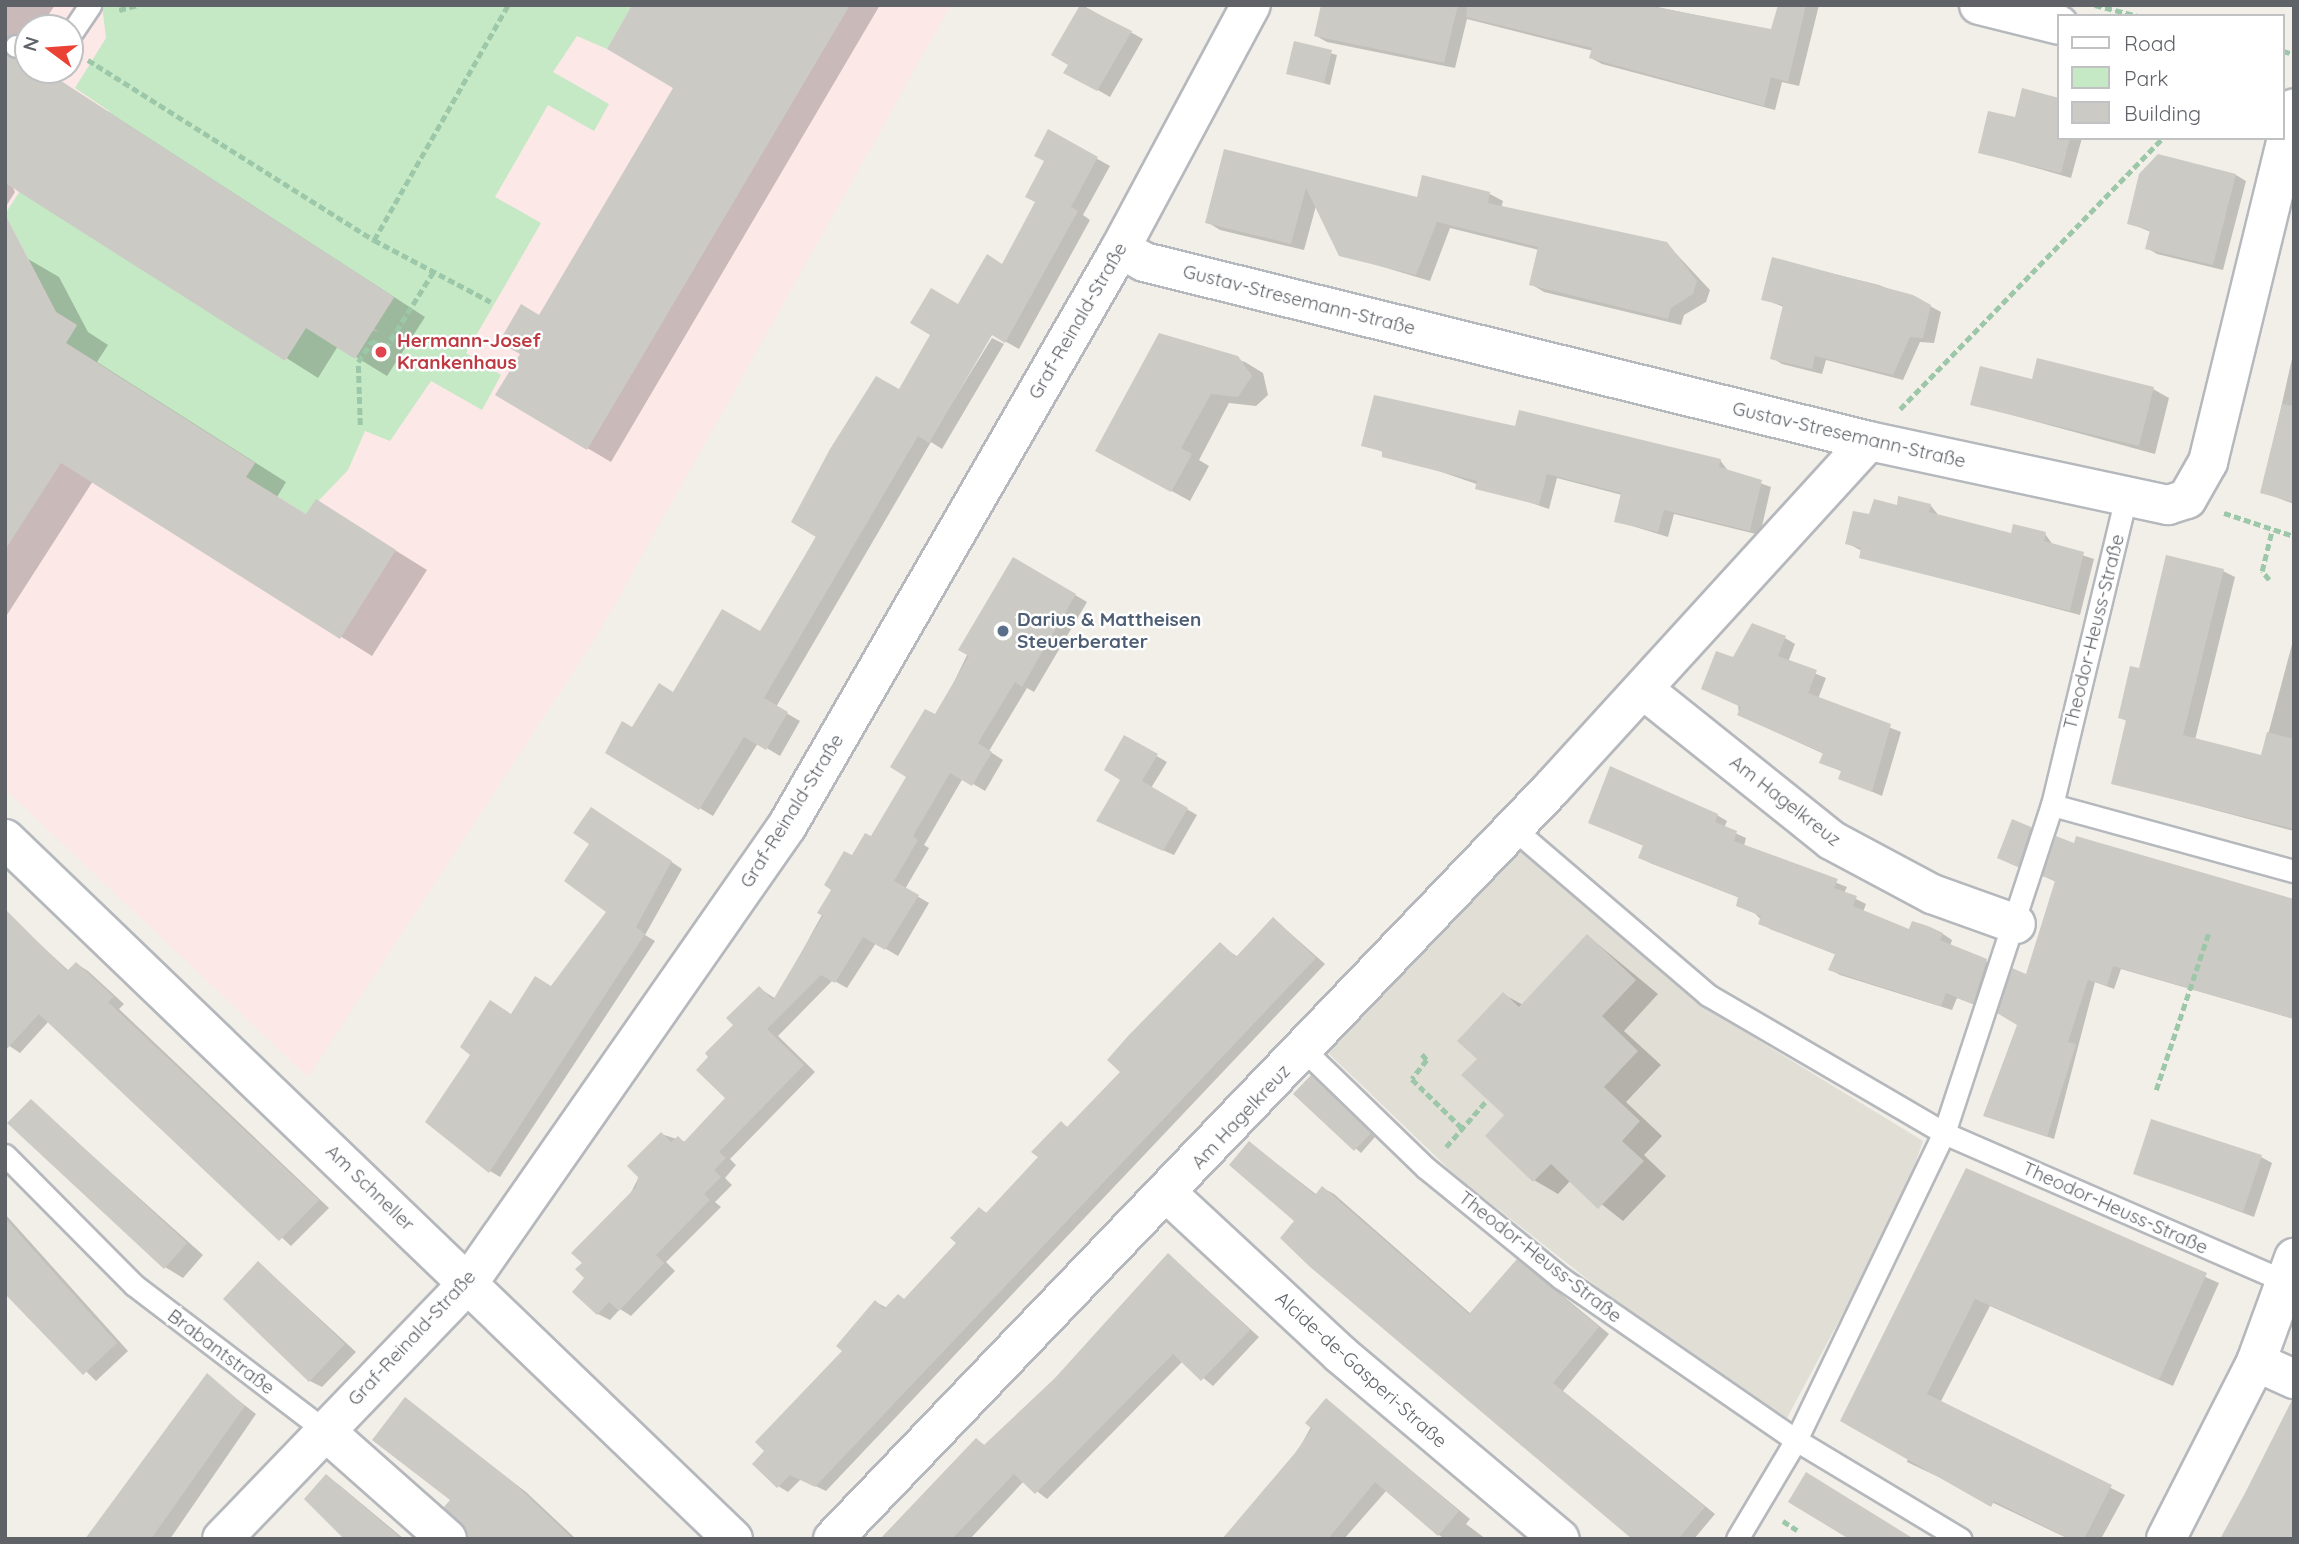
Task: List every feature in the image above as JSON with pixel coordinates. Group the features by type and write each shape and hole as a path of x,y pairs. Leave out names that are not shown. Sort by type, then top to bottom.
{"street":[{"name":"Graf-Reinald-Straße","path":"222,1539 469,1282 787,826 1120,249 1251,5"},
{"path":"1979,5 2058,25"},
{"path":"2187,499 2208,462 2294,108"},
{"name":"Gustav-Stresemann-Straße","path":"1120,249 1144,262 1869,441 2125,500 2168,505 2187,499"},
{"name":"Am Hagelkreuz","path":"833,1539 1168,1194 1644,690 1869,441"},
{"name":"Am Hagelkreuz","path":"1644,690 1831,839 1932,894 2016,924"},
{"name":"Am Schneller","path":"5,839 469,1282 733,1539"},
{"name":"Alcide-de-Gasperi-Straße","path":"1168,1194 1351,1363 1560,1539"},
{"name":"Theodor-Heuss-Straße","path":"2166,1539 2256,1362 2290,1270"},
{"path":"2256,1362 2294,1379"},
{"name":"Brabantstraße","path":"324,1430 447,1539"}],"lane":[{"name":"Theodor-Heuss-Straße","path":"1737,1539 1796,1440 1944,1133 2016,924 2052,805 2125,500"},
{"path":"2052,805 2294,871"},
{"name":"Theodor-Heuss-Straße","path":"1513,828 1708,995 1944,1133 2290,1270"},
{"name":"Theodor-Heuss-Straße","path":"1303,1049 1426,1168 1561,1278 1796,1440 1961,1539"},
{"name":"Brabantstraße","path":"5,1155 134,1285 324,1430"}],"path":[{"path":"374,240 508,5"},
{"path":"2095,5 2130,14"},
{"path":"84,57 374,240 435,269 491,302"},
{"path":"1869,441 2161,140"},
{"path":"360,425 358,362 372,341 385,349 435,269"},
{"path":"2187,499 2294,536"},
{"path":"2269,580 2262,571 2272,530"},
{"path":"2156,1090 2209,932"},
{"path":"1422,1054 1427,1060 1412,1079 1462,1128"},
{"path":"1426,1168 1487,1100"}],"shaded area":[{"name":"Hermann-Josef Krankenhaus","path":"5,5 951,5 598,634 308,1077 5,789"},
{"path":"1514,844 1696,1002 1923,1141 1900,1207 1787,1418 1610,1297 1455,1175 1323,1048"}],"green space":[{"path":"102,5 632,5 607,49 577,36 553,72 609,104 594,131 548,105 495,197 541,223 466,353 501,375 482,410 431,381 390,441 365,431 348,470 306,514 246,477 255,463 66,343 77,325 56,312 5,214 22,188 285,361 309,322 355,359 367,329 379,332 374,329 394,298 96,131 109,111 75,88 77,84 84,84 84,73 106,38"}],"building":[{"path":"632,5 850,5 587,450 495,395 520,354 499,342 521,304 539,315 673,88 607,49"},
{"path":"1080,5 1132,31 1097,91 1063,73 1068,65 1051,55"},
{"path":"1321,5 1458,5 1444,63 1314,36"},
{"path":"1467,5 1644,5 1771,29 1778,5 1806,5 1788,82 1771,77 1764,106 1589,58 1592,48 1466,17"},
{"path":"1294,41 1332,50 1324,83 1286,74"},
{"path":"5,53 14,56 14,84 66,84 394,297 355,359 306,328 285,361 5,183"},
{"path":"2022,88 2058,98 2058,140 2069,140 2061,173 1978,153 1988,111 2015,117"},
{"path":"1048,129 1098,157 1071,207 1078,211 1005,343 992,335 929,443 918,436 764,698 788,712 766,750 744,737 699,810 605,753 622,721 632,727 659,683 673,692 722,609 760,631 816,537 791,522 830,449 876,376 899,389 930,335 910,323 931,288 958,304 987,254 1002,264 1035,202 1025,197 1044,161 1034,156"},
{"path":"1224,149 1417,197 1422,175 1490,192 1488,203 1667,242 1697,281 1693,294 1671,308 1668,319 1529,285 1538,247 1437,222 1416,275 1339,256 1306,188 1291,244 1205,223"},
{"path":"2158,154 2236,174 2213,265 2145,249 2150,230 2127,224 2139,174"},
{"path":"5,214 56,312 77,325 66,343 255,463 246,477 306,514 316,499 396,550 340,639 61,463 5,550"},
{"path":"1772,257 1913,295 1931,305 1923,338 1910,337 1893,375 1815,356 1812,369 1770,359 1783,305 1761,300"},
{"path":"1159,333 1238,356 1252,376 1238,397 1211,394 1181,448 1192,454 1171,492 1095,451"},
{"path":"2037,358 2154,387 2139,446 1970,405 1980,366 2032,379"},
{"path":"1374,395 1515,426 1519,410 1721,459 1719,467 1762,480 1750,531 1664,510 1658,532 1614,522 1621,493 1547,474 1539,505 1475,489 1477,481 1382,457 1382,451 1361,446"},
{"path":"2282,404 2294,406 2294,502 2260,493"},
{"path":"1898,496 1931,504 1929,512 2011,533 2013,524 2046,532 2044,541 2084,552 2070,611 1859,558 1861,548 1845,544 1853,511 1869,514 1874,499 1897,505"},
{"path":"2166,555 2224,569 2183,735 2261,755 2267,732 2294,739 2294,829 2111,784 2126,720 2118,718 2130,666 2139,668"},
{"path":"1013,557 1076,594 1022,687 1015,682 978,743 992,752 972,786 950,773 913,836 918,840 894,881 919,895 885,950 863,937 835,983 821,975 767,1029 804,1065 719,1152 726,1158 714,1170 721,1177 704,1194 710,1200 656,1255 664,1263 619,1311 609,1302 597,1315 572,1292 584,1278 575,1269 582,1263 571,1253 636,1187 638,1177 627,1166 661,1132 671,1142 678,1136 684,1142 725,1098 696,1070 708,1057 705,1053 733,1025 726,1018 759,986 773,1000 823,916 817,913 831,890 824,885 844,851 852,855 865,833 871,836 906,777 890,767 925,709 935,714 969,656 958,650"},
{"path":"1752,623 1786,636 1778,656 1817,670 1808,693 1891,724 1872,792 1838,779 1841,771 1819,763 1823,753 1737,715 1741,707 1701,689 1716,651 1733,657"},
{"path":"1124,735 1158,754 1142,781 1188,808 1163,851 1096,821 1120,780 1104,770"},
{"path":"1610,766 1718,814 1715,822 1737,831 1734,841 1838,879 1834,888 1857,896 1853,906 1909,929 1912,921 1928,926 1943,933 1940,940 1987,959 1973,1004 1946,993 1941,1006 1828,970 1835,954 1758,924 1761,916 1736,906 1738,897 1638,858 1643,845 1588,823"},
{"path":"591,807 672,861 636,927 645,934 489,1173 425,1122 470,1055 460,1047 490,1000 511,1014 535,976 551,986 606,912 564,881 589,844 573,833"},
{"path":"2012,819 2031,827 2018,867 1997,858"},
{"path":"2056,836 2074,843 2076,836 2294,899 2294,1019 2113,966 2107,986 2088,980 2068,1042 2076,1044 2047,1137 1983,1116 2017,1025 1997,1013 2012,968 2026,974 2055,881 2042,876"},
{"path":"5,909 67,971 76,962 114,997 108,1002 319,1200 279,1241 39,1014 5,1051"},
{"path":"1273,917 1316,958 815,1487 790,1475 777,1488 752,1464 764,1451 755,1442 842,1351 836,1346 875,1300 884,1309 898,1294 904,1299 956,1243 950,1238 979,1207 986,1213 1038,1157 1031,1152 1061,1121 1067,1127 1120,1072 1107,1060 1128,1036 1220,942 1236,957"},
{"path":"1587,934 1636,980 1602,1016 1638,1051 1604,1087 1640,1121 1622,1141 1644,1161 1598,1209 1551,1164 1533,1182 1485,1136 1504,1115 1461,1075 1477,1059 1457,1041 1503,992 1519,1007"},
{"path":"1311,1075 1371,1133 1354,1151 1293,1094"},
{"path":"31,1099 187,1243 164,1269 7,1123"},
{"path":"2151,1119 2262,1155 2243,1212 2133,1174"},
{"path":"1249,1141 1315,1195 1322,1186 1469,1314 1517,1259 1599,1327 1553,1383 1705,1507 1678,1539 1632,1539 1309,1266 1280,1238 1294,1221 1229,1165"},
{"path":"1966,1168 2207,1273 2159,1380 1975,1299 1927,1394 2112,1485 2084,1539 2070,1539 1994,1501 1991,1507 1840,1421"},
{"path":"5,1218 117,1343 83,1375 5,1294"},
{"path":"1168,1253 1250,1330 1201,1381 1173,1354 1035,1494 1014,1474 952,1539 880,1539 976,1438 984,1445 1055,1378"},
{"path":"258,1261 345,1344 309,1382 223,1299"},
{"path":"207,1373 245,1406 151,1539 85,1539"},
{"path":"405,1397 514,1483 573,1539 468,1539 444,1507 450,1500 372,1440"},
{"path":"1326,1398 1459,1511 1438,1536 1375,1482 1328,1539 1222,1539 1295,1453 1312,1429 1305,1423"},
{"path":"2292,1400 2294,1539 2220,1539 2244,1495"},
{"path":"1806,1472 1914,1539 1849,1539 1788,1502"},
{"path":"326,1474 402,1539 344,1539 304,1499"}],"place":[{"name":"Hermann-Josef Krankenhaus","path":"381,352"},
{"name":"Darius & Mattheisen Steuerberater","path":"1003,631"}]}
